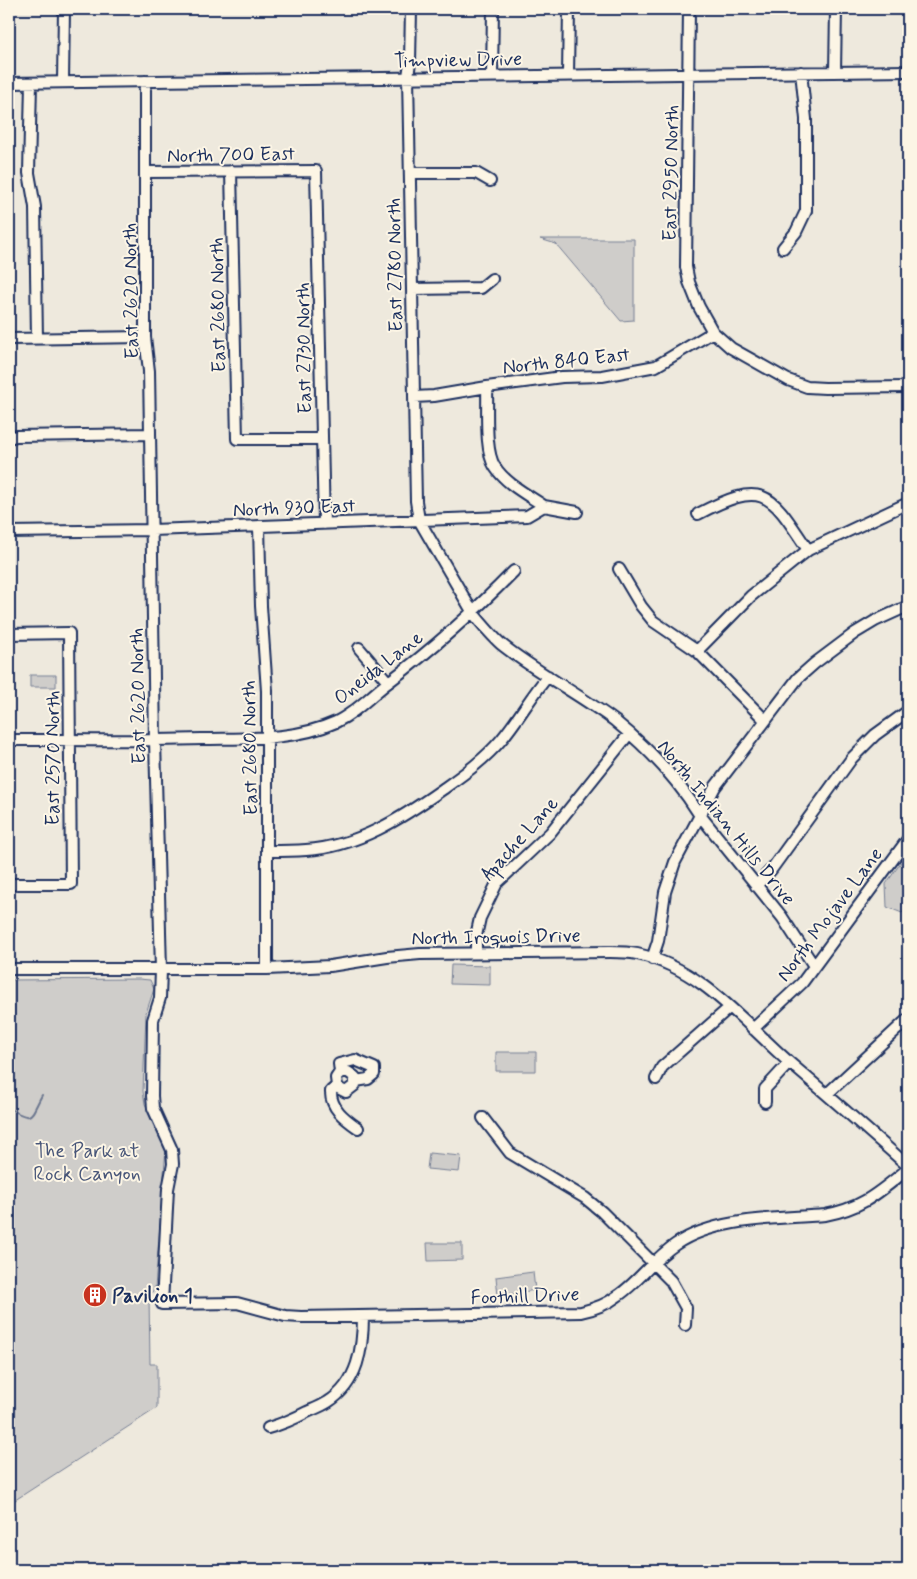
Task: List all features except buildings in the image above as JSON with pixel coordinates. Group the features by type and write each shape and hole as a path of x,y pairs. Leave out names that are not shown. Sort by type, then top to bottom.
{"street":[{"path":"63,82 64,9"},
{"name":"East 2780 North","path":"411,9 408,77 416,502 419,520"},
{"path":"492,76 493,9"},
{"path":"568,75 569,9"},
{"name":"East 2950 North","path":"689,9 686,267 689,282 699,307 714,332 730,348 788,380 807,387 824,388 908,387"},
{"path":"835,72 836,9"},
{"name":"Timpview Drive","path":"9,83 908,71"},
{"path":"783,248 796,232 806,211 806,119 801,72"},
{"name":"East 2620 North","path":"145,81 145,337 149,372 155,740 162,970 160,998 152,1020 152,1096 153,1108 172,1150 173,1164 168,1189 162,1304"},
{"path":"31,83 29,174 35,207 37,338"},
{"name":"East 2680 North","path":"231,171 237,439 322,439"},
{"name":"North 700 East","path":"146,172 316,171"},
{"name":"East 2730 North","path":"316,171 324,524"},
{"path":"410,173 476,173 490,180"},
{"path":"412,289 482,288 492,278"},
{"name":"North 840 East","path":"414,397 434,396 487,386 562,377 602,376 656,366 714,332"},
{"path":"9,339 145,337"},
{"path":"487,386 488,449 493,466 513,485 544,506 577,512"},
{"path":"9,438 16,436 150,434"},
{"path":"698,514 716,504 739,496 759,496 774,503 808,550"},
{"path":"697,651 751,596 808,550 908,503"},
{"name":"North 930 East","path":"9,532 152,530 527,516 544,506"},
{"name":"North Indian Hills Drive","path":"419,520 473,613 502,645 614,721 647,750 678,785 782,918 814,966"},
{"name":"East 2680 North","path":"259,526 260,606 267,692 268,969"},
{"path":"619,569 637,600 653,621 697,651 765,720"},
{"name":"Oneida Lane","path":"9,740 155,740 266,737 301,733 336,722 360,708 388,682 404,672 473,613 514,571"},
{"path":"652,959 658,941 665,892 675,862 714,787 798,678 834,647 875,621 908,606"},
{"name":"East 2570 North","path":"9,634 69,633 70,740 70,884 9,884"},
{"path":"359,648 388,682"},
{"path":"268,851 307,850 341,843 380,829 410,812 470,770 493,749 548,676"},
{"path":"756,886 771,870 852,758 875,735 908,711"},
{"name":"Apache Lane","path":"476,953 476,936 480,918 496,883 550,834 629,734"},
{"name":"North Mojave Lane","path":"753,1029 802,983 908,839"},
{"name":"North Iroquois Drive","path":"9,970 268,969 330,966 387,956 420,954 610,952 636,954 680,970 704,985 908,1167"},
{"path":"656,1079 662,1067 730,1007"},
{"path":"827,1094 908,1019"},
{"path":"354,1060 374,1068 374,1074 368,1079 356,1081 352,1088 346,1092 337,1086 336,1078 340,1072 339,1064 354,1060"},
{"path":"765,1102 765,1089 789,1062"},
{"path":"340,1072 353,1074 356,1081"},
{"path":"337,1086 331,1091 333,1104 343,1116 358,1128"},
{"path":"483,1118 510,1154 585,1198 602,1212 672,1281 686,1308 685,1325"},
{"name":"Foothill Drive","path":"162,1304 237,1303 285,1316 301,1318 581,1312 603,1305 616,1298 652,1262 682,1240 716,1227 740,1222 825,1215 851,1209 877,1194 908,1167"},
{"path":"268,1428 285,1424 327,1403 341,1390 355,1370 361,1351 363,1316"}],"green space":[{"path":"540,239 634,239 634,320 621,321 556,244"},
{"path":"30,675 56,675 56,687 30,687"},
{"path":"908,852 908,907 902,913 887,907 886,884"},
{"path":"451,965 490,966 490,985 450,984"},
{"name":"The Park at Rock Canyon","path":"9,980 150,980 154,989 146,1013 143,1091 145,1104 164,1140 166,1148 155,1288 149,1296 150,1364 157,1364 157,1408 9,1504"},
{"path":"496,1052 536,1052 536,1071 496,1071"},
{"path":"429,1153 461,1156 459,1172 427,1169"},
{"path":"427,1243 462,1243 462,1260 428,1261"},
{"path":"533,1272 535,1290 498,1296 496,1277"}],"waterway":[{"path":"9,1108 23,1115 30,1115 33,1113 42,1095"}],"place":[{"name":"Pavilion 1","path":"95,1295"}]}
